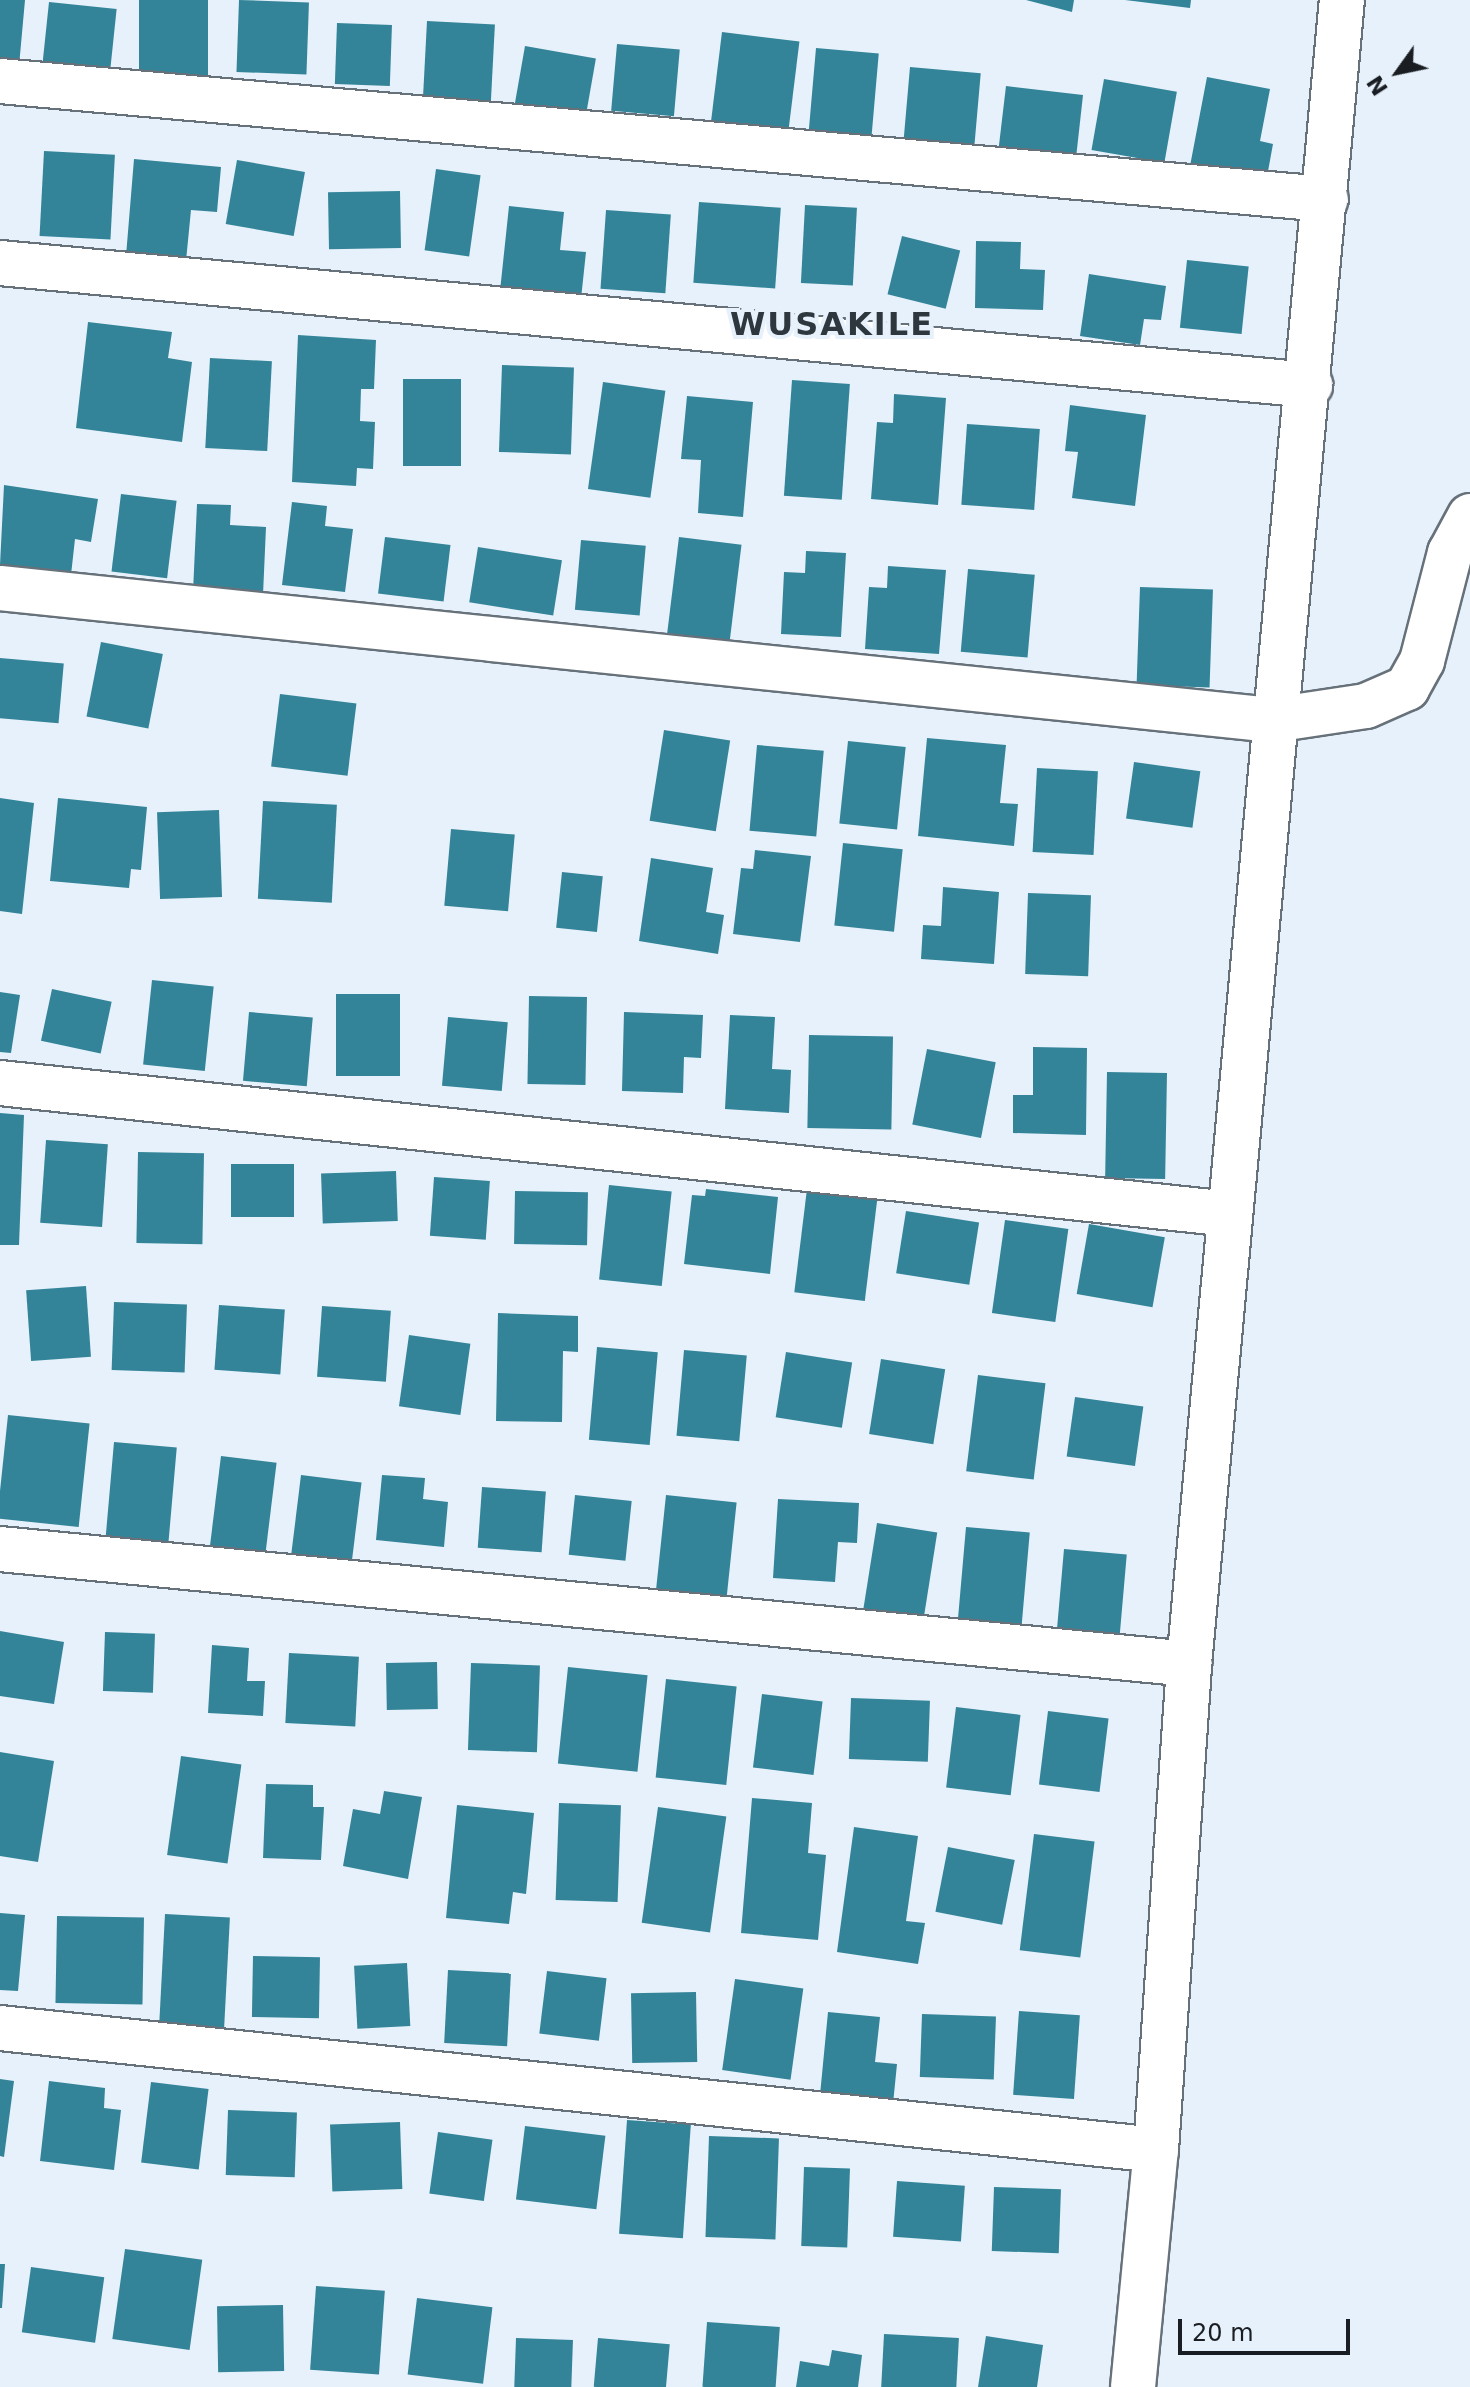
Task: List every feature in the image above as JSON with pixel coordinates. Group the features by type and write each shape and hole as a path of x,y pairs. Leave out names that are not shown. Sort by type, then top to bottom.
{"street":[{"path":"1133,2387 1156,2150 1189,1664 1273,720 1310,385 1342,0"},
{"path":"0,81 1326,199"},
{"path":"0,263 1310,385"},
{"path":"0,588 1273,720 1366,706 1407,688 1422,661 1450,553 1470,516"},
{"path":"0,1083 1229,1214"},
{"path":"0,1549 1189,1664"},
{"path":"0,2028 1156,2150"}],"building":[{"path":"0,0 25,0 19,66 0,64"},
{"path":"139,0 208,0 208,81 139,81"},
{"path":"239,0 309,2 306,74 236,72"},
{"path":"1026,0 1074,0 1072,12"},
{"path":"1125,0 1191,0 1190,8"},
{"path":"49,2 117,9 108,87 41,80"},
{"path":"427,21 495,25 490,114 422,111"},
{"path":"337,23 392,25 390,86 335,84"},
{"path":"722,32 799,42 787,140 710,130"},
{"path":"617,44 680,49 674,116 611,111"},
{"path":"525,46 596,59 584,126 513,114"},
{"path":"816,48 879,53 870,148 808,143"},
{"path":"910,67 981,73 973,156 903,150"},
{"path":"1207,77 1270,89 1260,141 1273,144 1266,182 1190,166"},
{"path":"1104,79 1177,92 1164,163 1091,150"},
{"path":"1006,86 1083,95 1076,158 997,162"},
{"path":"44,151 115,155 110,240 40,236"},
{"path":"134,159 221,167 217,212 191,210 186,261 126,256"},
{"path":"237,160 305,172 294,236 226,224"},
{"path":"436,169 481,175 469,256 425,250"},
{"path":"400,191 401,248 329,249 328,192"},
{"path":"699,202 781,208 775,289 693,283"},
{"path":"805,205 857,208 853,286 801,283"},
{"path":"509,206 564,212 560,250 586,252 581,299 500,291"},
{"path":"606,210 671,215 665,293 600,289"},
{"path":"902,236 960,251 946,309 887,294"},
{"path":"976,241 1021,242 1020,269 1045,270 1043,310 975,308"},
{"path":"1187,260 1249,266 1242,334 1180,328"},
{"path":"1089,274 1166,286 1161,320 1144,319 1140,345 1080,336"},
{"path":"88,322 172,332 168,358 192,362 182,442 76,428"},
{"path":"298,335 376,340 374,389 361,389 360,421 375,422 373,469 357,468 356,486 292,482"},
{"path":"210,358 272,361 267,451 205,448"},
{"path":"502,365 574,368 571,454 499,452"},
{"path":"403,379 461,379 461,466 403,466"},
{"path":"792,380 850,384 842,500 784,496"},
{"path":"603,382 665,391 650,498 588,489"},
{"path":"894,394 946,398 938,505 871,499 877,422 893,423"},
{"path":"687,396 753,402 743,517 698,513 701,460 681,459"},
{"path":"1070,405 1146,415 1135,506 1072,498 1078,452 1065,451"},
{"path":"967,424 1040,429 1034,510 961,505"},
{"path":"4,485 98,499 91,542 75,539 71,575 0,565"},
{"path":"121,494 177,501 167,578 111,571"},
{"path":"292,502 327,506 325,526 353,529 345,592 282,585"},
{"path":"197,504 231,505 230,525 266,527 263,595 193,592"},
{"path":"385,537 451,545 444,602 378,594"},
{"path":"679,537 742,545 730,641 667,633"},
{"path":"581,540 646,546 640,615 575,610"},
{"path":"478,547 562,560 553,616 469,602"},
{"path":"806,551 846,553 841,637 781,634 784,572 805,573"},
{"path":"888,566 946,570 939,654 865,649 869,587 887,588"},
{"path":"968,569 1035,575 1028,658 961,652"},
{"path":"1140,587 1213,590 1210,687 1137,685"},
{"path":"101,642 163,654 148,729 86,717"},
{"path":"0,658 64,664 59,723 0,718"},
{"path":"280,694 356,703 348,776 271,766"},
{"path":"664,730 730,740 716,831 650,821"},
{"path":"927,738 1006,745 1000,803 1018,804 1014,846 918,836"},
{"path":"848,741 906,747 897,830 839,824"},
{"path":"757,745 824,751 816,837 750,831"},
{"path":"1134,762 1200,771 1192,828 1126,818"},
{"path":"1037,768 1098,771 1094,855 1033,852"},
{"path":"0,798 34,803 22,914 0,911"},
{"path":"58,798 147,807 141,870 131,869 129,888 50,881"},
{"path":"263,801 337,805 332,903 258,899"},
{"path":"219,810 222,897 160,899 157,812"},
{"path":"451,829 515,835 508,911 444,906"},
{"path":"843,843 903,849 894,932 834,926"},
{"path":"755,850 811,856 800,942 733,934 741,868 753,869"},
{"path":"651,858 713,868 706,912 724,915 718,954 639,941"},
{"path":"562,872 603,876 597,932 556,928"},
{"path":"943,887 999,892 994,964 921,959 923,925 941,926"},
{"path":"1028,893 1091,895 1088,976 1025,974"},
{"path":"152,980 214,986 205,1071 143,1065"},
{"path":"52,989 112,1002 101,1054 41,1041"},
{"path":"0,992 20,995 11,1053 0,1052"},
{"path":"336,994 400,994 400,1076 336,1076"},
{"path":"529,996 587,997 585,1085 527,1084"},
{"path":"249,1012 313,1018 307,1086 243,1081"},
{"path":"624,1012 703,1015 701,1058 684,1057 683,1093 622,1091"},
{"path":"730,1015 775,1017 772,1069 791,1070 789,1113 725,1109"},
{"path":"448,1017 508,1022 502,1091 442,1086"},
{"path":"809,1035 893,1036 891,1129 807,1128"},
{"path":"1033,1047 1087,1048 1086,1135 1013,1133 1013,1095 1033,1095"},
{"path":"927,1049 996,1062 981,1138 912,1125"},
{"path":"1107,1072 1167,1073 1165,1179 1105,1178"},
{"path":"0,1113 24,1115 19,1245 0,1245"},
{"path":"46,1140 108,1144 102,1227 40,1223"},
{"path":"138,1152 204,1153 202,1244 136,1243"},
{"path":"231,1164 294,1164 294,1217 231,1217"},
{"path":"396,1171 398,1221 323,1224 321,1174"},
{"path":"434,1177 490,1181 486,1240 430,1236"},
{"path":"609,1185 672,1192 662,1286 599,1279"},
{"path":"706,1189 778,1197 770,1274 684,1264 692,1195 705,1196"},
{"path":"807,1189 877,1198 865,1301 794,1292"},
{"path":"515,1191 588,1192 587,1245 514,1244"},
{"path":"906,1211 979,1223 969,1285 896,1273"},
{"path":"1005,1220 1068,1229 1055,1322 992,1313"},
{"path":"1089,1224 1165,1237 1153,1307 1077,1294"},
{"path":"86,1286 91,1357 31,1361 26,1290"},
{"path":"114,1302 187,1305 185,1373 112,1370"},
{"path":"219,1305 285,1310 280,1374 214,1370"},
{"path":"322,1306 391,1311 386,1382 317,1377"},
{"path":"498,1313 578,1316 578,1352 563,1351 562,1422 496,1421"},
{"path":"409,1335 470,1344 460,1415 399,1406"},
{"path":"597,1347 658,1352 650,1445 589,1440"},
{"path":"684,1350 747,1355 739,1441 677,1436"},
{"path":"786,1352 852,1362 842,1428 776,1417"},
{"path":"881,1359 945,1369 933,1444 869,1434"},
{"path":"978,1375 1045,1383 1034,1480 966,1471"},
{"path":"1075,1397 1143,1407 1135,1466 1067,1456"},
{"path":"8,1415 90,1424 79,1527 0,1519"},
{"path":"114,1442 177,1447 168,1550 105,1545"},
{"path":"221,1456 277,1463 265,1559 209,1552"},
{"path":"301,1475 362,1482 351,1572 290,1564"},
{"path":"382,1475 425,1478 423,1499 448,1502 444,1547 376,1540"},
{"path":"482,1487 546,1491 542,1552 478,1548"},
{"path":"575,1495 632,1501 625,1561 569,1555"},
{"path":"666,1495 737,1502 727,1598 656,1590"},
{"path":"778,1499 859,1503 857,1543 838,1542 835,1582 773,1578"},
{"path":"877,1523 937,1533 923,1623 863,1614"},
{"path":"966,1527 1030,1533 1021,1628 958,1623"},
{"path":"1064,1549 1127,1554 1119,1638 1057,1633"},
{"path":"0,1631 64,1642 54,1704 0,1696"},
{"path":"105,1632 155,1634 153,1693 103,1691"},
{"path":"212,1645 249,1648 247,1681 265,1681 263,1716 208,1713"},
{"path":"289,1653 359,1657 355,1727 285,1723"},
{"path":"437,1662 438,1709 387,1710 386,1663"},
{"path":"471,1663 540,1665 537,1752 468,1750"},
{"path":"568,1667 648,1675 637,1772 558,1763"},
{"path":"666,1679 737,1686 726,1785 656,1777"},
{"path":"762,1694 823,1701 814,1775 753,1767"},
{"path":"851,1698 930,1701 928,1762 849,1759"},
{"path":"956,1707 1021,1715 1011,1795 946,1787"},
{"path":"1048,1711 1109,1718 1100,1792 1039,1784"},
{"path":"0,1752 54,1761 38,1862 0,1856"},
{"path":"181,1756 241,1764 227,1864 167,1855"},
{"path":"266,1784 313,1785 313,1807 324,1807 321,1860 263,1858"},
{"path":"384,1791 422,1797 408,1879 343,1866 353,1809 380,1814"},
{"path":"752,1798 812,1803 808,1853 826,1855 818,1940 741,1933"},
{"path":"559,1803 621,1805 618,1902 556,1900"},
{"path":"457,1805 534,1813 526,1894 513,1892 509,1924 446,1918"},
{"path":"658,1807 726,1817 710,1932 642,1923"},
{"path":"854,1827 918,1836 906,1921 925,1923 918,1964 837,1952"},
{"path":"1034,1834 1095,1841 1080,1958 1020,1950"},
{"path":"948,1847 1015,1860 1002,1925 935,1912"},
{"path":"0,1913 25,1915 18,1991 0,1990"},
{"path":"165,1914 230,1917 224,2033 159,2030"},
{"path":"57,1916 144,1918 142,2005 55,2003"},
{"path":"253,1956 320,1957 319,2018 252,2017"},
{"path":"407,1963 410,2026 357,2029 354,1966"},
{"path":"448,1970 511,1973 507,2046 444,2043"},
{"path":"547,1971 607,1978 599,2041 539,2034"},
{"path":"735,1979 803,1989 791,2080 722,2070"},
{"path":"696,1992 697,2062 632,2063 631,1993"},
{"path":"1019,2011 1080,2015 1074,2099 1013,2095"},
{"path":"828,2012 880,2017 875,2062 897,2064 893,2104 820,2095"},
{"path":"922,2014 996,2017 994,2080 920,2077"},
{"path":"0,2079 14,2081 4,2157 0,2156"},
{"path":"49,2081 105,2088 104,2108 121,2110 114,2170 40,2161"},
{"path":"151,2082 209,2089 199,2169 141,2162"},
{"path":"228,2110 297,2112 295,2177 226,2175"},
{"path":"627,2120 691,2124 683,2238 619,2234"},
{"path":"400,2122 402,2189 332,2191 330,2124"},
{"path":"525,2126 605,2136 596,2209 516,2199"},
{"path":"438,2132 492,2140 484,2201 429,2193"},
{"path":"709,2136 779,2138 775,2239 705,2237"},
{"path":"804,2167 850,2169 847,2248 801,2246"},
{"path":"897,2181 965,2186 961,2242 893,2237"},
{"path":"994,2187 1061,2189 1059,2253 992,2251"},
{"path":"125,2249 202,2260 190,2350 112,2339"},
{"path":"0,2264 5,2264 2,2308 0,2308"},
{"path":"31,2267 104,2277 95,2343 22,2332"},
{"path":"316,2286 385,2291 379,2375 310,2370"},
{"path":"417,2298 492,2307 483,2384 408,2374"},
{"path":"283,2305 284,2371 218,2372 217,2306"},
{"path":"707,2322 780,2327 776,2387 702,2387"},
{"path":"884,2334 959,2338 956,2387 881,2387"},
{"path":"986,2336 1043,2345 1037,2387 978,2387"},
{"path":"516,2338 573,2340 571,2387 514,2387"},
{"path":"598,2338 670,2344 666,2387 594,2387"},
{"path":"832,2350 862,2355 858,2387 796,2387 800,2361 829,2366"}],"district":[{"name":"WUSAKILE","path":"832,324"}]}
